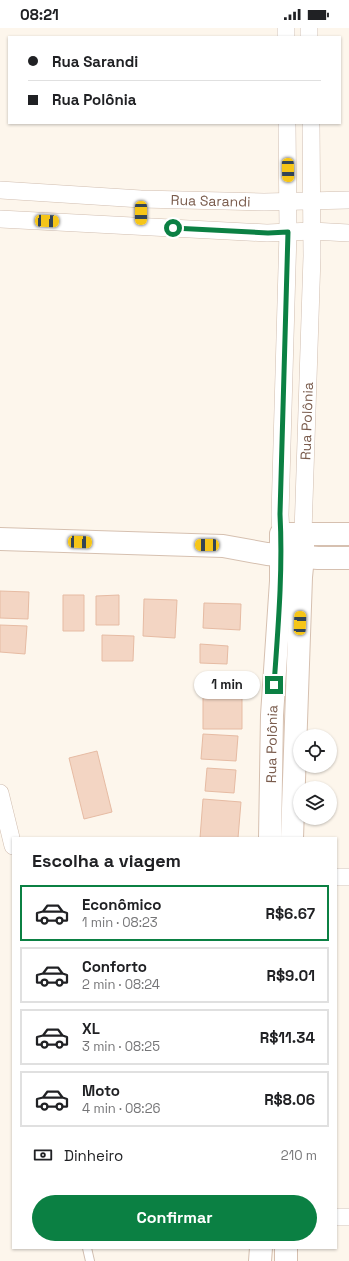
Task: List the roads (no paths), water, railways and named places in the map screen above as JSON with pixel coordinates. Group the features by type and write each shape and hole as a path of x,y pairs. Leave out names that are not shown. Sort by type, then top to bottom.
{"main road":[{"path":"0,539 223,546 282,544 303,533 349,534"},
{"name":"Rua Polônia","path":"292,837 303,533"},
{"path":"282,544 303,557 349,558"},
{"name":"Rua Polônia","path":"270,837 272,715 282,544"},
{"path":"260,1261 261,1249"},
{"path":"286,1249 286,1261"}],"street":[{"name":"Rua Polônia","path":"282,544 280,514 288,232 287,124"},
{"name":"Rua Polônia","path":"303,533 309,373 312,231 310,124"},
{"name":"Rua Sarandi","path":"0,190 141,199 288,201 349,200"},
{"path":"141,199 141,226"},
{"name":"Rua Sarandi","path":"0,219 268,233 312,231 349,233"},
{"path":"284,377 309,373"},
{"path":"0,793 12,842"},
{"path":"337,877 349,878"},
{"path":"337,1217 349,1217"}],"lane":[{"path":"87,1249 90,1261"}]}
